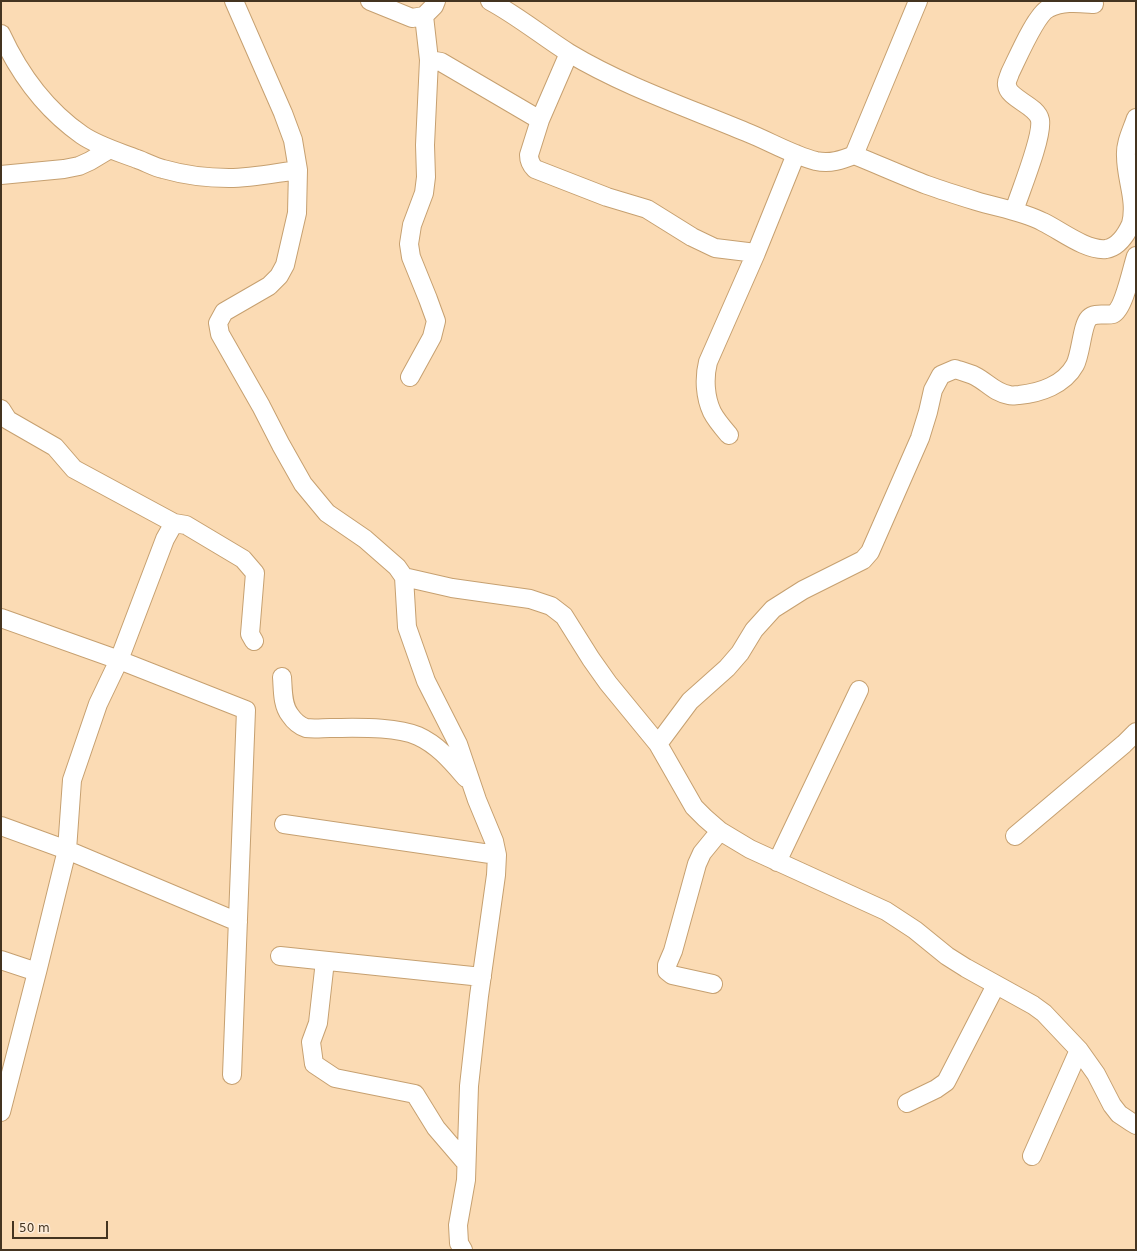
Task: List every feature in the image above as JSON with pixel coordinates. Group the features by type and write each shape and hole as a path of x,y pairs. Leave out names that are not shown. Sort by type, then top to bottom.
{"street":[{"path":"234,1 283,113 292,140 298,170 297,213 285,265 279,276 270,286 224,312 220,319 219,329 228,349 303,484 327,513 365,539 397,567 404,577 407,627 426,681 458,744 477,800 494,841 497,855 496,875 469,1086 466,1180 458,1225 459,1243 463,1250"},
{"path":"370,1 412,18 424,16 434,6 436,1"},
{"path":"490,1 569,53 638,88 749,133 796,154 815,161 826,162 840,160 854,155 926,185 997,208 1014,211 1035,218 1069,237 1088,245 1105,249 1114,247 1128,249 1136,254 1122,303 1117,312 1109,315 1096,315 1089,318 1085,326 1082,345 1076,364 1065,378 1048,389 1029,394 1010,396 994,390 975,376 955,369 941,375 933,390 920,438 870,552 862,560 803,590 773,609 754,630 740,653 727,668 690,701 658,744"},
{"path":"854,155 918,1"},
{"path":"1014,211 1037,142 1040,124 1036,112 1008,89 1007,82 1010,73 1043,11 1057,5 1068,3 1094,4"},
{"path":"410,377 432,337 436,321 411,258 409,244 412,225 424,193 425,185 425,137 429,60 424,16"},
{"path":"1,34 7,48 28,83 69,125 83,136 110,149 162,169 192,175 247,178 298,170"},
{"path":"569,53 540,120 529,155 531,165 535,169 607,197 647,209 692,237 715,248 756,253"},
{"path":"429,60 441,62 540,120"},
{"path":"1114,247 1123,238 1134,216 1134,196 1125,155 1136,118"},
{"path":"1,175 80,166 110,149"},
{"path":"729,435 712,412 705,375 708,362 756,253 796,154"},
{"path":"1,409 8,420 55,448 74,469 174,523 186,525 243,559 255,573 250,634 254,641"},
{"path":"1,1112 3,1093 37,972 67,850 72,780 98,704 118,660 165,539 174,523"},
{"path":"404,577 452,588 530,599 551,606 564,616 608,683 658,744 694,807 720,831 750,849 886,912 915,930 947,956 1033,1005 1044,1013 1078,1050 1096,1074 1112,1105 1119,1114 1130,1122 1136,1124"},
{"path":"1,618 118,660 246,710 232,1075"},
{"path":"282,677 285,705 290,715 299,725 312,728 360,728 395,731 417,736 434,745 472,784"},
{"path":"777,862 859,690"},
{"path":"1015,836 1124,744 1136,732"},
{"path":"284,824 497,855"},
{"path":"1,826 67,850 238,922"},
{"path":"713,984 672,975 667,971 666,964 673,951 697,864 702,853 720,831"},
{"path":"280,956 482,977"},
{"path":"1,960 37,972"},
{"path":"325,961 318,1022 311,1042 314,1064 335,1078 415,1094 436,1128 466,1163"},
{"path":"907,1103 936,1089 946,1082 996,985"},
{"path":"1032,1156 1078,1050"}]}
